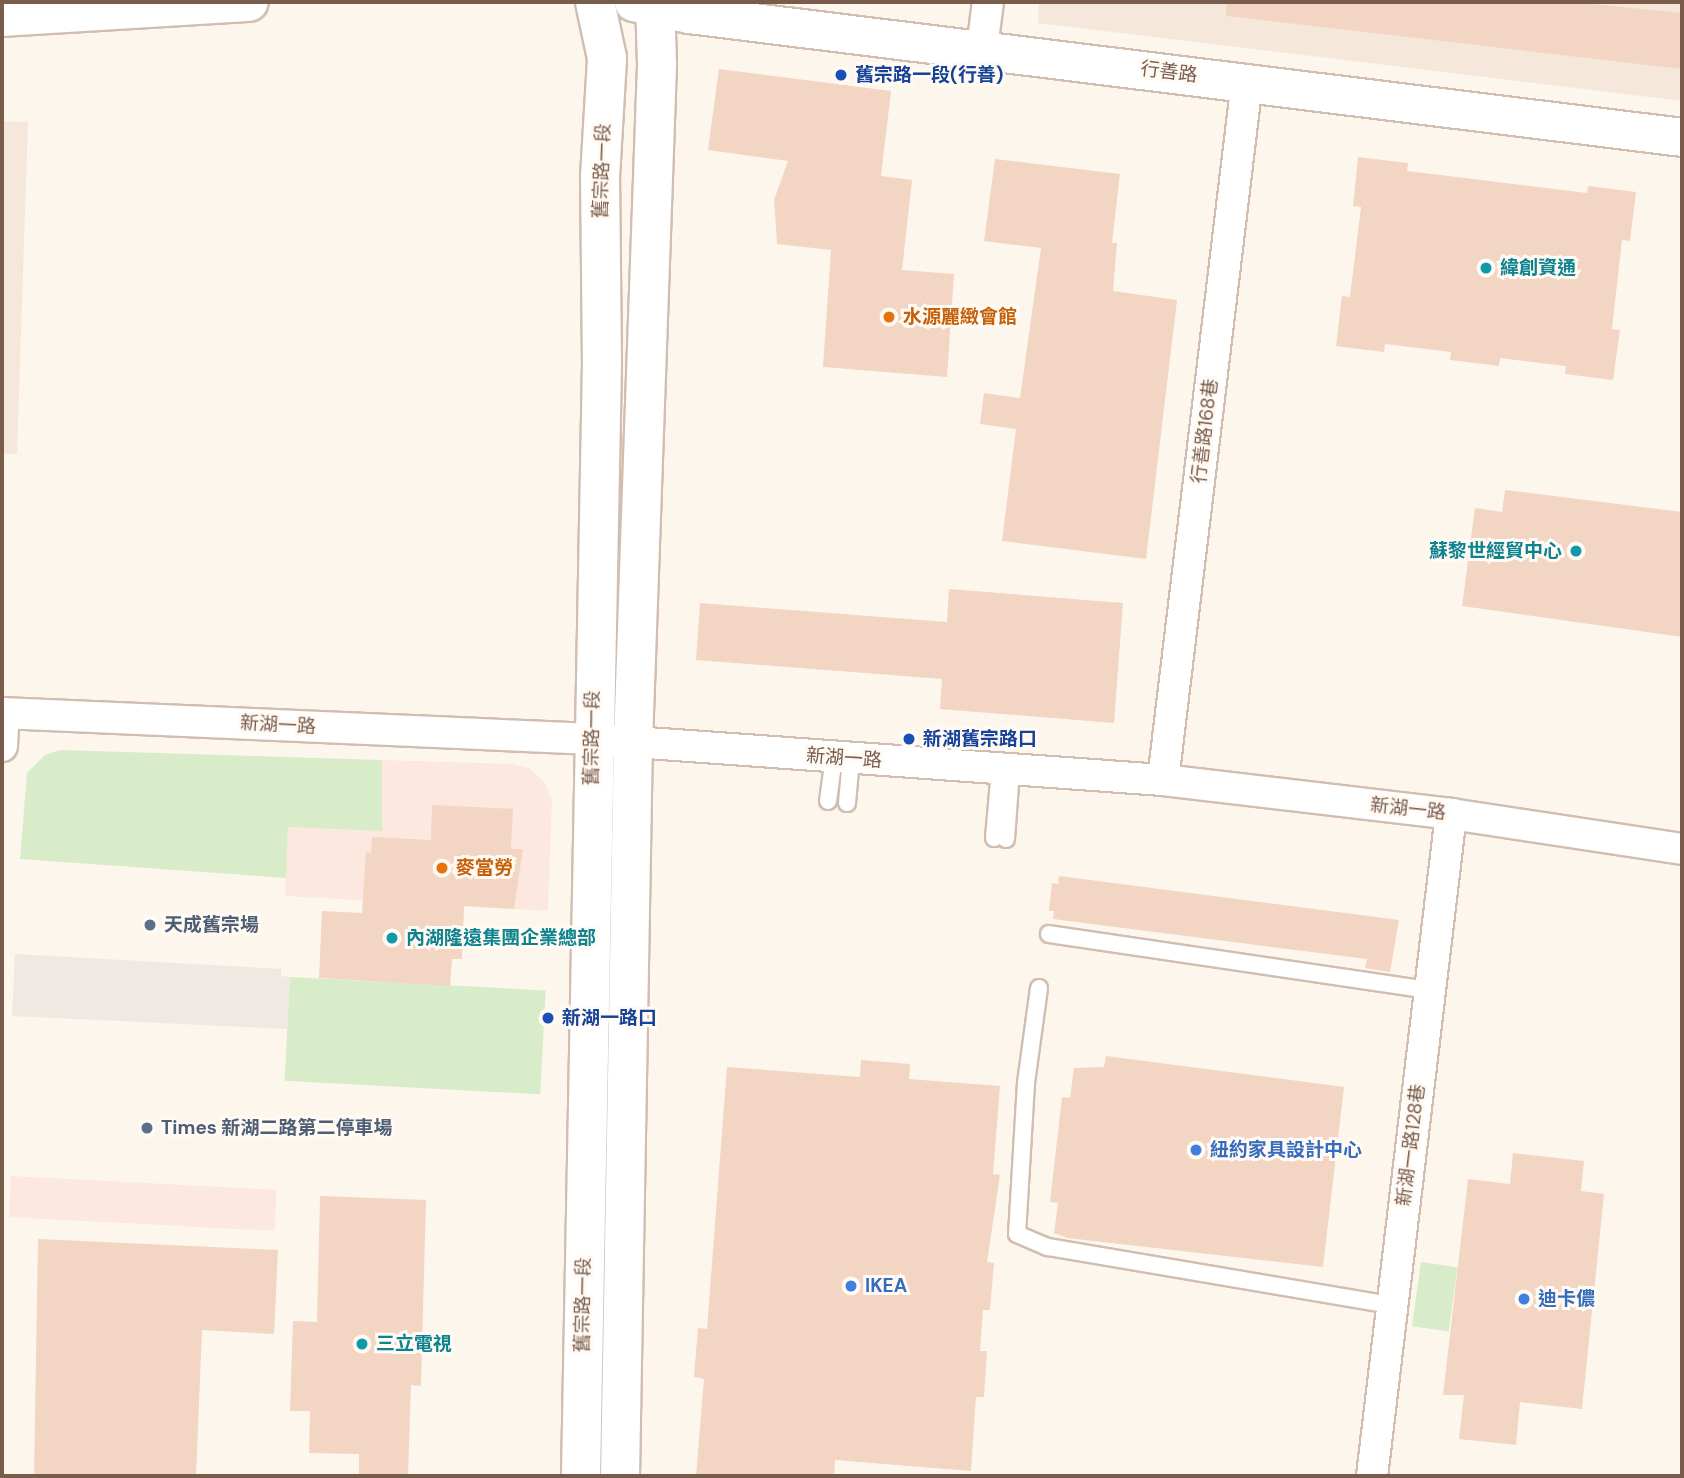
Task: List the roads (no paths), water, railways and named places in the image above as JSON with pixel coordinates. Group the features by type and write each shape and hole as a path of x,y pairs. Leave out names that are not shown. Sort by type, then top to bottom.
{"main road":[{"name":"舊宗路一段","path":"581,1476 592,739 602,364 600,177 607,58 596,2"},
{"name":"舊宗路一段","path":"620,1476 633,742 657,77 648,3"}],"street":[{"path":"2,17 249,2"},
{"path":"982,48 988,2"},
{"name":"行善路","path":"648,3 1682,136"},
{"name":"行善路168巷","path":"1163,780 1247,82"},
{"path":"2,746 3,713"},
{"name":"新湖一路","path":"3,713 592,739 1163,780 1451,814 1682,849"},
{"name":"新湖一路128巷","path":"1372,1476 1451,814"}],"lane":[{"path":"828,801 842,758"},
{"path":"842,758 847,803"},
{"path":"1000,838 1005,770"},
{"path":"1049,934 1430,990"},
{"path":"1039,988 1026,1083 1017,1234 1048,1247 1392,1305"}],"place":[{"name":"舊宗路一段(行善)","path":"841,75"},
{"name":"緯創資通","path":"1486,268"},
{"name":"水源麗緻會館","path":"889,317"},
{"name":"蘇黎世經貿中心","path":"1576,551"},
{"name":"新湖舊宗路口","path":"909,739"},
{"name":"麥當勞","path":"442,868"},
{"name":"天成舊宗場","path":"150,925"},
{"name":"內湖隆遠集團企業總部","path":"392,938"},
{"name":"新湖一路口","path":"548,1018"},
{"name":"Times 新湖二路第二停車場","path":"147,1128"},
{"name":"紐約家具設計中心","path":"1196,1150"},
{"name":"IKEA","path":"851,1286"},
{"name":"迪卡儂","path":"1524,1299"},
{"name":"三立電視","path":"362,1344"}]}
